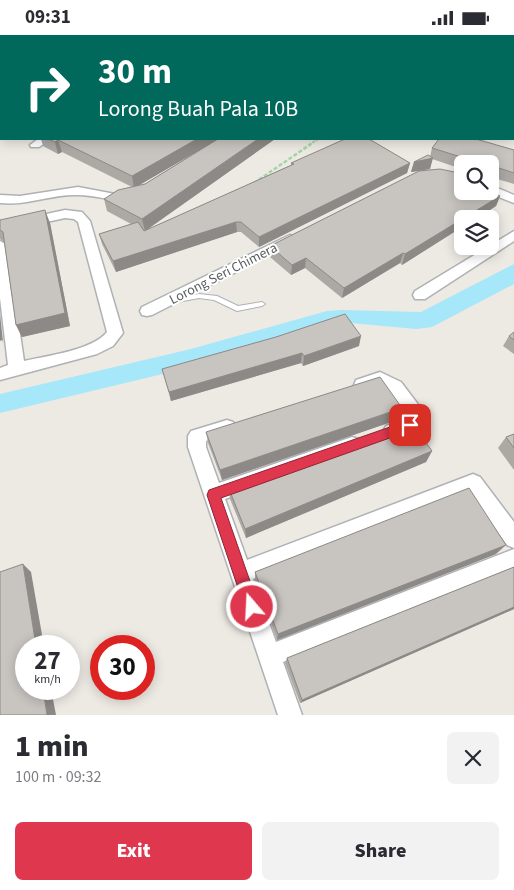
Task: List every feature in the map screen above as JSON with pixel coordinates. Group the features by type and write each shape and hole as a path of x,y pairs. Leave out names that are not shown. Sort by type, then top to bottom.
{"street":[{"path":"35,145 44,140"},
{"path":"0,199 19,201 78,191 111,197 125,197 142,192"},
{"path":"499,193 514,199"},
{"path":"0,228 65,214 78,215 84,221 115,333 108,342 91,350 0,374"},
{"name":"Lorong Seri Chimera","path":"147,311 300,234"},
{"path":"420,295 514,235"},
{"path":"0,245 17,370"},
{"path":"213,495 415,422 417,416 395,387 380,379 344,391"},
{"path":"243,422 197,437 197,447 290,715"},
{"path":"241,573 473,483 514,538"},
{"path":"269,656 514,559"}],"lane":[{"path":"161,305 199,296 215,298 238,309 262,303"}],"path":[{"path":"247,188 317,140"}],"water":[{"path":"514,264 514,284 432,327 416,329 351,323 196,366 0,413 0,394 191,349 327,311 421,312"}],"building":[{"path":"58,140 195,140 132,176"},
{"path":"216,140 257,140 142,219 104,199 118,190 145,184"},
{"path":"343,140 371,140 410,163 259,237 241,222 236,222 113,261 99,234 138,222 144,231 294,164 291,163"},
{"path":"438,140 479,140 514,150 514,173 499,168 499,155 455,155 432,148"},
{"path":"428,155 433,158 414,162"},
{"path":"440,169 454,172 454,200 493,200 477,210 454,210 454,224 344,288 306,258 292,265 270,246 419,171"},
{"path":"45,210 65,313 16,325 3,232 0,230 0,220"},
{"path":"345,314 361,336 304,356 302,353 169,392 162,369 276,337"},
{"path":"514,332 514,340 509,336"},
{"path":"380,377 402,408 220,470 206,432"},
{"path":"412,423 432,451 245,529 229,489"},
{"path":"514,434 514,448 506,437"},
{"path":"469,488 506,545 278,634 255,572"},
{"path":"23,564 34,635 15,635 15,700 45,700 47,715 0,715 0,572"},
{"path":"514,567 514,607 302,700 287,658"}],"route":[{"path":"252,607 213,495 410,425"}]}
